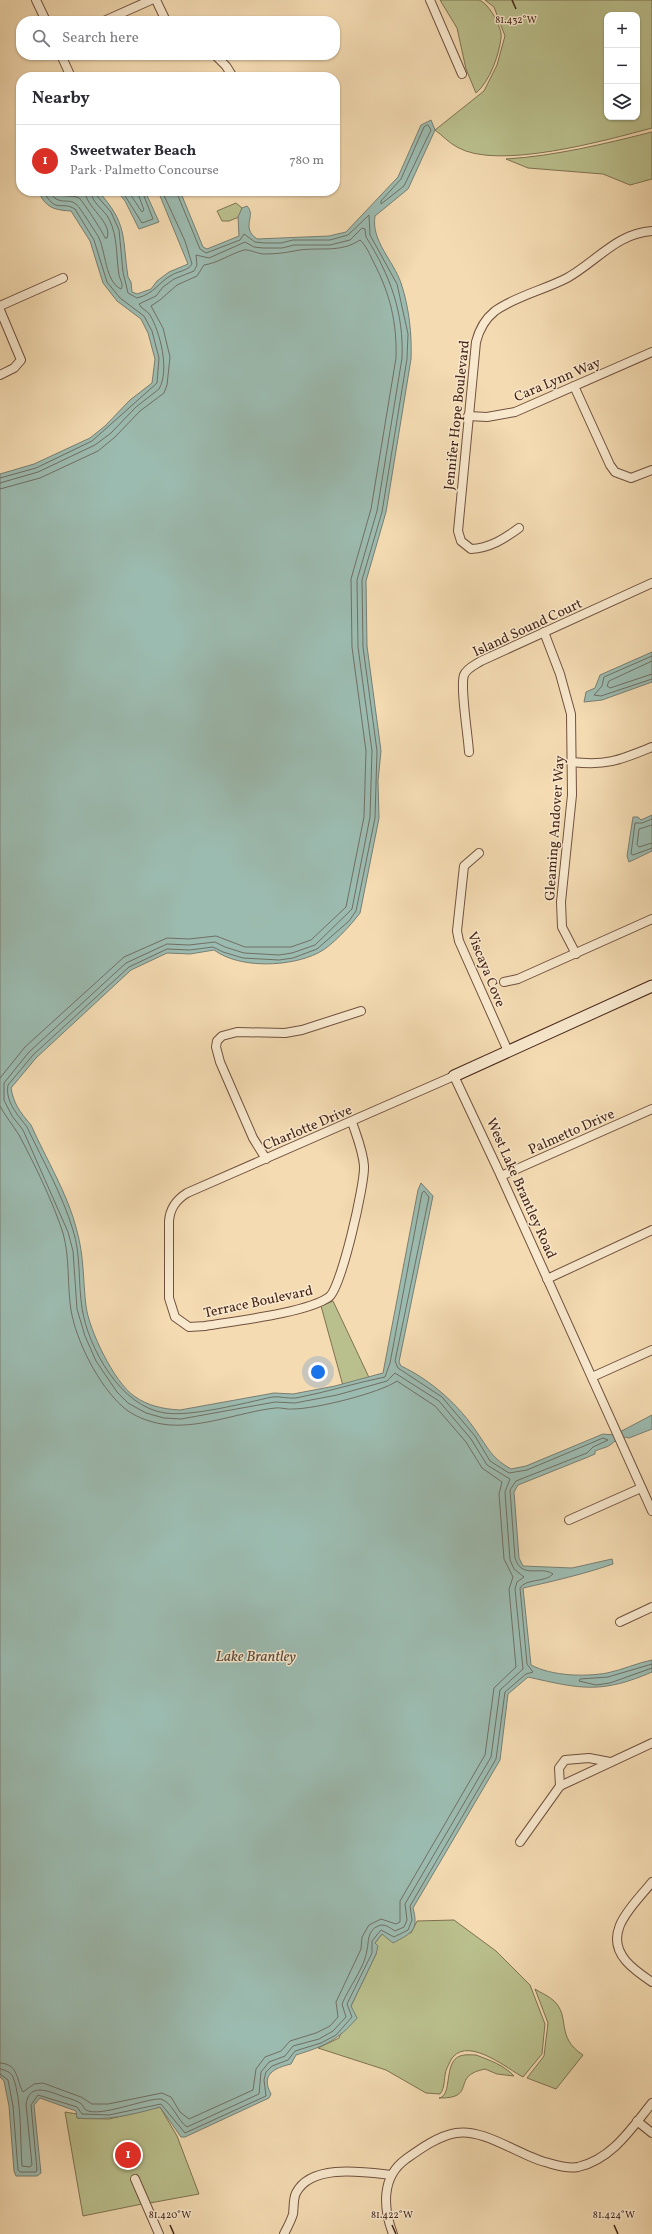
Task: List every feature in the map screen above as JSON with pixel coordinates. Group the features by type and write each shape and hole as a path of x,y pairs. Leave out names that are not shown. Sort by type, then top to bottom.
{"street":[{"path":"36,0 44,16"},
{"path":"115,16 151,0"},
{"path":"156,0 164,16"},
{"path":"430,0 462,74"},
{"path":"63,60 69,72"},
{"path":"220,60 230,72"},
{"name":"Jennifer Hope Boulevard","path":"520,528 504,539 482,548 471,549 461,541 458,531 476,342 480,329 491,315 510,303 567,278 614,244 628,237 652,231"},
{"path":"0,306 63,278"},
{"path":"0,310 21,360 14,368 0,375"},
{"name":"Cara Lynn Way","path":"468,416 487,417 515,412 652,352"},
{"path":"574,386 610,465 615,472 631,478 652,470"},
{"name":"Island Sound Court","path":"469,752 468,730 462,688 464,674 481,661 652,583"},
{"name":"Gleaming Andover Way","path":"544,632 560,674 571,714 572,795 561,902 562,927 576,954"},
{"path":"572,762 589,764 614,762 652,747"},
{"name":"Viscaya Cove","path":"479,853 464,866 457,932 463,953 508,1051"},
{"path":"504,982 518,979 652,919"},
{"path":"454,1076 652,986"},
{"path":"266,1158 253,1138 220,1062 216,1047 217,1041 222,1036 236,1032 285,1033 302,1030 361,1011"},
{"name":"Charlotte Drive","path":"174,1205 187,1194 454,1076"},
{"name":"West Lake Brantley Road","path":"454,1076 501,1176 652,1511"},
{"name":"Palmetto Drive","path":"501,1176 652,1109"},
{"name":"Terrace Boulevard","path":"174,1205 169,1221 169,1298 172,1313 180,1323 189,1327 205,1326 291,1310 321,1302 332,1295 340,1279 362,1186 363,1158 352,1122"},
{"path":"547,1279 652,1230"},
{"path":"592,1377 652,1350"},
{"path":"569,1520 641,1488"},
{"path":"620,1622 652,1607"},
{"path":"520,1842 560,1786 652,1743"},
{"path":"560,1786 559,1768 564,1760 589,1758 610,1762"},
{"path":"652,1882 620,1922 616,1934 616,1944 626,1962 652,1982"},
{"path":"393,2234 386,2207 386,2190 391,2175 400,2164 422,2148 457,2132 485,2137 538,2160 563,2167 576,2167 604,2156 617,2146 652,2103"},
{"path":"637,2121 652,2133"},
{"path":"284,2234 293,2216 296,2193 309,2181 336,2171 356,2171 391,2175"},
{"path":"135,2179 159,2234"}],"green space":[{"path":"440,0 479,0 487,6 498,23 501,38 496,60 486,82 476,93 466,69 457,28"},
{"path":"485,0 652,0 652,128 581,146 524,155 498,156 475,154 457,147 435,130 484,91 497,65 505,36 494,7"},
{"path":"652,132 652,179 630,185 603,174 528,168 506,159 561,152"},
{"path":"236,203 242,208 239,217 229,221 222,221 217,211"},
{"path":"333,1301 373,1386 345,1393 321,1306"},
{"path":"454,1920 496,1951 530,1985 545,2024 542,2054 523,2077 499,2062 479,2053 469,2051 460,2052 453,2057 449,2063 443,2088 440,2094 426,2093 386,2070 318,2048 339,2038 351,2006 376,1954 375,1943 382,1934 411,1933 417,1921"},
{"path":"535,1989 552,1999 559,2007 569,2041 574,2048 583,2055 556,2089 527,2078 544,2056 548,2023"},
{"path":"462,2055 476,2055 501,2066 514,2076 497,2074 485,2069 474,2072 468,2076 461,2092 457,2095 439,2098 443,2096 446,2091 450,2071 455,2059"},
{"path":"160,2107 177,2136 199,2194 150,2203 137,2174 131,2177 142,2204 83,2216 65,2112 77,2114 77,2118 109,2119"}],"water":[{"name":"Lake Brantley","path":"431,120 435,130 408,189 375,216 376,234 379,242 401,283 404,292 411,340 411,359 386,512 366,581 367,646 381,751 378,781 379,818 360,913 329,946 307,958 265,964 237,960 214,950 190,954 167,953 131,970 36,1058 11,1088 15,1103 31,1125 62,1190 73,1217 81,1250 86,1306 97,1341 111,1368 126,1389 134,1396 150,1405 162,1408 180,1410 274,1393 293,1394 335,1386 383,1373 418,1190 421,1183 433,1196 399,1362 401,1366 434,1386 454,1404 471,1424 492,1454 511,1469 526,1466 603,1434 614,1435 652,1415 652,1429 629,1438 620,1438 608,1446 595,1451 595,1454 518,1485 514,1492 519,1558 523,1566 572,1568 612,1559 613,1564 523,1588 531,1665 539,1669 568,1675 588,1675 613,1672 652,1660 652,1672 619,1684 591,1687 563,1684 528,1677 508,1694 500,1760 413,1908 415,1921 412,1930 393,1943 382,1934 375,1943 378,1946 376,1954 351,2006 357,2018 337,2037 315,2049 296,2055 291,2064 271,2073 267,2081 271,2094 269,2098 185,2137 181,2137 160,2107 119,2117 88,2119 77,2118 76,2111 40,2098 34,2105 41,2173 37,2176 16,2176 14,2171 9,2106 4,2081 0,2077 0,474 34,464 90,438 105,426 130,400 152,383 155,359 148,333 141,319 117,301 103,283 90,241 71,211 55,209 47,205 40,196 102,196 119,222 124,241 128,277 131,282 132,292 137,294 151,289 157,281 169,272 188,264 160,196 182,196 203,247 207,249 239,236 238,217 242,208 247,206 250,210 250,230 252,235 257,239 329,236 346,232 398,177 421,125"},
{"path":"121,196 147,196 159,222 139,229"},
{"path":"652,652 652,682 602,700 584,702 586,692 595,688 600,675"},
{"path":"652,815 652,851 629,862 627,856 633,817 638,817 641,820"}],"place":[{"name":"Sweetwater Beach","path":"128,2155"}]}
